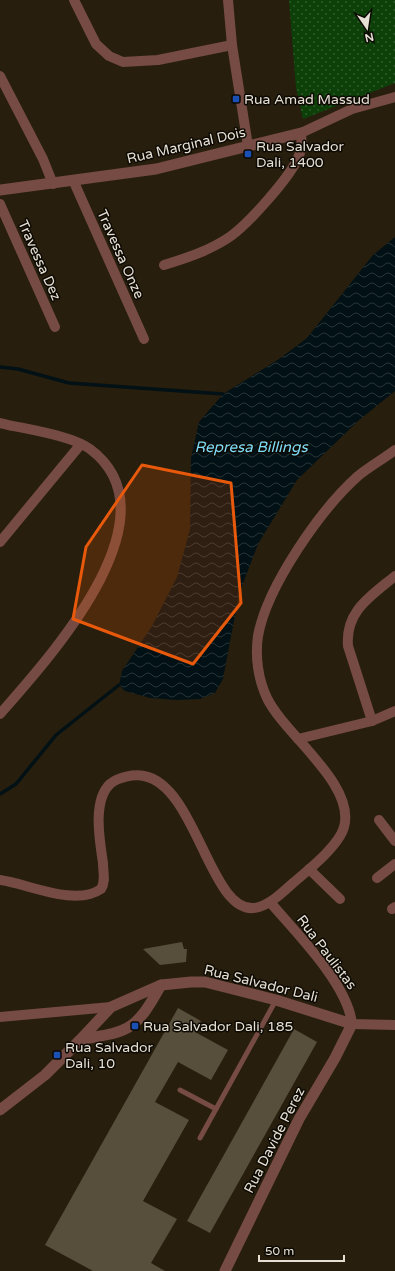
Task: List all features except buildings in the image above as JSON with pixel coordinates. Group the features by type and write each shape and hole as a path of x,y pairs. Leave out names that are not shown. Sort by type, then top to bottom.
{"street":[{"path":"74,0 96,44 109,56 123,62 158,60 232,45"},
{"path":"228,0 232,45 248,146"},
{"path":"0,76 43,159 53,184"},
{"name":"Rua Marginal Dois","path":"0,190 156,169 301,133 352,108 395,97"},
{"path":"164,265 187,258 206,249 231,236 243,226 285,178 297,160 302,147 301,133"},
{"name":"Travessa Onze","path":"73,180 144,339"},
{"name":"Travessa Dez","path":"0,204 55,327"},
{"path":"0,423 81,444 90,449 108,467 116,482 121,502 119,533 101,579 68,631 32,677 0,714"},
{"path":"0,542 5,530 81,444"},
{"path":"0,880 46,892 76,896 89,895 102,890 105,882 100,838 99,812 102,796 110,784 124,777 139,775 153,777 166,786 177,800 218,879 231,899 240,906 250,908 258,907 270,902 320,859 338,838 344,828 345,815 342,802 334,782 278,715 267,698 259,675 257,656 258,636 265,611 277,584 319,518 358,476 395,450"},
{"path":"372,721 348,646 347,633 350,620 359,607 395,576"},
{"path":"298,739 372,721 395,711"},
{"path":"379,820 395,841"},
{"path":"377,878 395,864"},
{"path":"309,869 340,899"},
{"name":"Rua Paulistas","path":"270,902 315,955 344,996 350,1009 352,1024"},
{"name":"Rua Salvador Dali","path":"0,1110 45,1075 107,1011 126,999 161,985 205,982 276,1000 352,1024"},
{"path":"80,1040 114,1033 128,1028 140,1018 161,985"},
{"path":"126,999 136,1004 139,1009 140,1018"},
{"path":"0,1017 107,1011 105,1023 114,1033"},
{"path":"352,1024 395,1025"},
{"name":"Rua Davide Perez","path":"226,1271 299,1119 335,1058 352,1024"}],"lane":[{"path":"200,1138 276,1000"},
{"path":"180,1090 216,1109"}],"highlighted area":[{"path":"142,465 231,483 241,603 193,664 73,619 86,547"}],"green space":[{"path":"289,0 395,0 395,83 303,119 296,88"}],"water":[{"name":"Represa Billings","path":"395,237 395,391 358,421 297,480 258,544 239,594 223,679 215,693 200,699 177,700 150,698 125,691 119,685 122,671 152,626 177,577 190,529 191,458 199,422 223,394 279,359 307,338 373,255"}],"waterway":[{"path":"0,367 18,369 69,383 223,394"},
{"path":"0,794 16,784 56,735 119,685"}],"place":[{"name":"Rua Amad Massud","path":"236,99"},
{"name":"Rua Salvador Dali, 1400","path":"248,154"},
{"name":"Rua Salvador Dali, 185","path":"135,1026"},
{"name":"Rua Salvador Dali, 10","path":"57,1055"}]}
